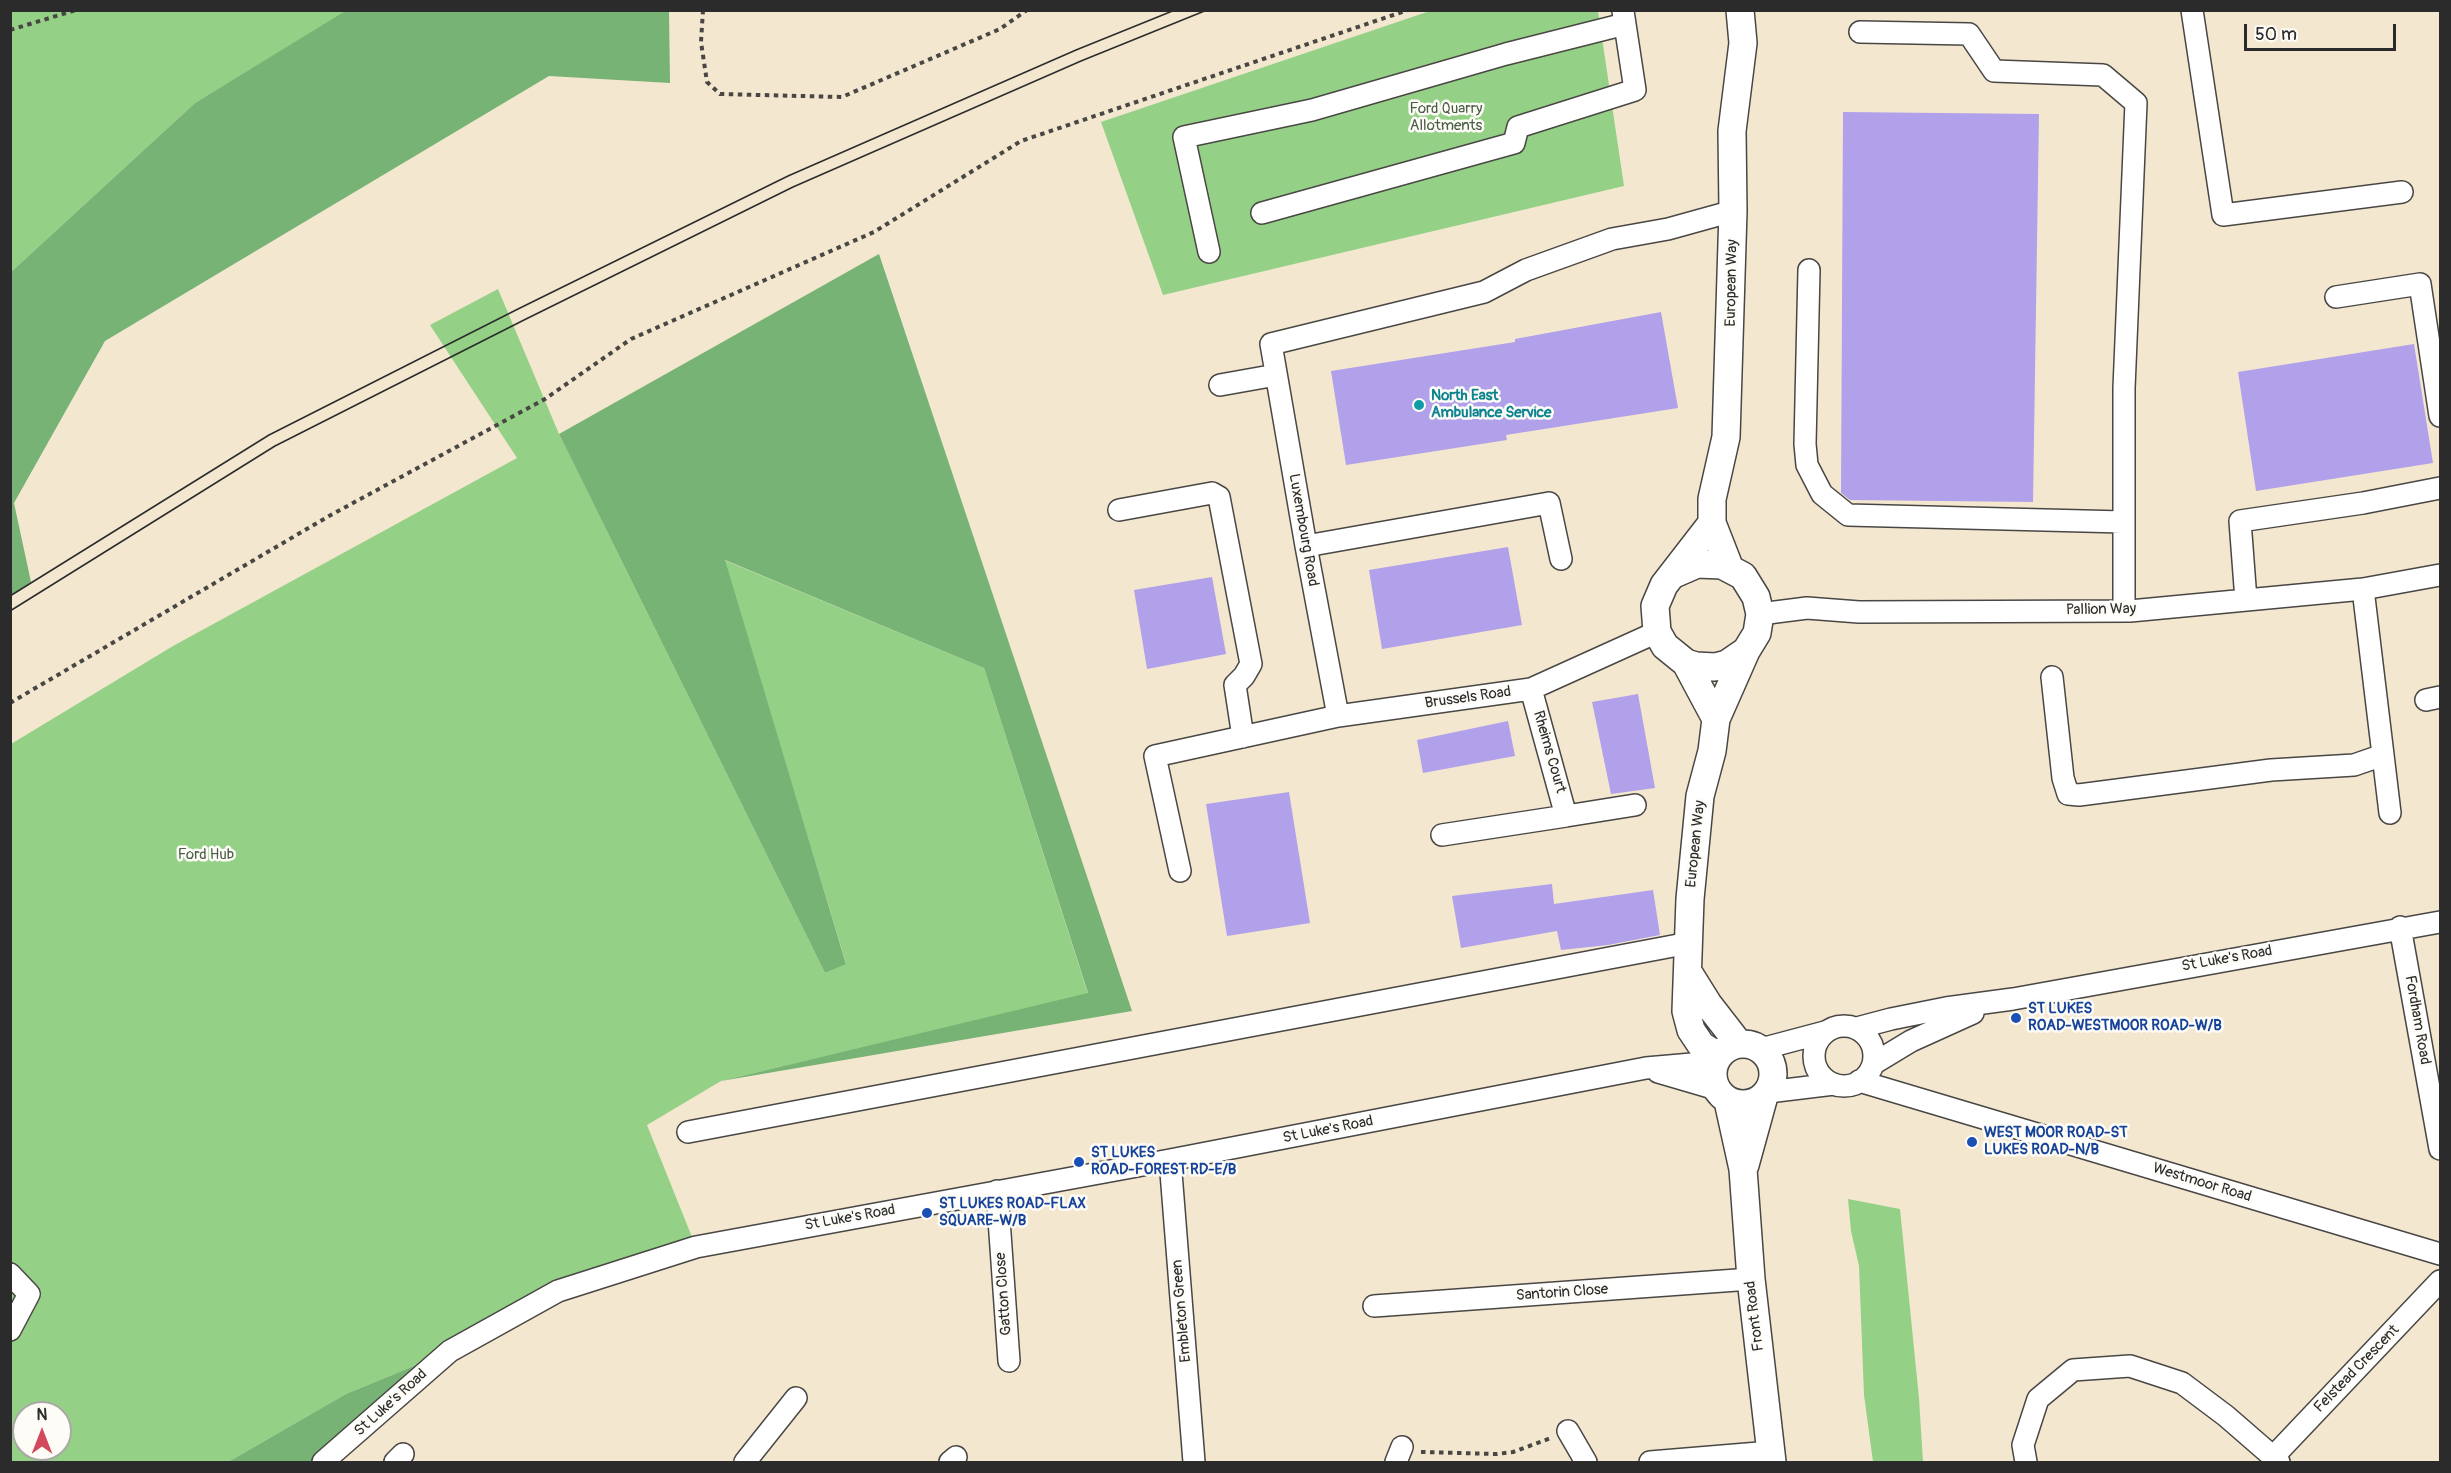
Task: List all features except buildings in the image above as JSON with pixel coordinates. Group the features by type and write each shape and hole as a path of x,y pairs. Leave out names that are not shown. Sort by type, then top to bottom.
{"main road":[{"path":"1740,10 1743,43"},
{"path":"1743,43 1759,10"},
{"name":"European Way","path":"1712,523 1713,499 1726,437 1733,211 1732,131 1743,43"},
{"path":"1712,523 1730,569"},
{"path":"1674,574 1696,564 1722,565 1743,576 1756,597 1760,614 1757,633 1746,651 1727,664 1715,667 1696,666 1686,663 1665,646 1657,632 1655,606 1664,585 1712,523"},
{"name":"European Way","path":"1733,1053 1701,1045 1691,1030 1686,1011 1692,876 1700,796 1712,751 1716,719 1746,651"},
{"path":"1686,663 1716,719"},
{"path":"1733,1053 1773,1067 1774,1078 1766,1094 1743,1169 1722,1095 1713,1079 1733,1053"},
{"path":"1722,1095 1740,1104 1749,1104 1766,1094"},
{"name":"Front Road","path":"1743,1169 1751,1279 1772,1457"}],"street":[{"path":"2192,10 2223,215 2402,192"},
{"path":"1209,252 1184,137 1312,110 1624,17 1635,90 1518,127 1514,143 1262,213"},
{"path":"1860,32 1969,34 1994,71 2103,75 2136,103 2125,377 2124,611"},
{"name":"Luxembourg Road","path":"1338,716 1271,344 1484,292 1526,270 1612,239 1668,229 1733,211"},
{"path":"1809,270 1805,444 1807,465 1822,494 1848,515 2123,522"},
{"path":"2336,297 2420,284 2440,416"},
{"path":"1220,385 1276,375"},
{"path":"2246,600 2240,521 2363,503 2440,488"},
{"path":"1119,510 1212,493 1219,497 1251,664 1235,685 1243,736"},
{"path":"1306,546 1549,503 1562,560"},
{"name":"Pallion Way","path":"1760,614 1806,608 1858,612 2124,611 2362,588 2440,575"},
{"path":"2362,588 2390,813"},
{"name":"Brussels Road","path":"1180,871 1155,756 1338,716 1531,689 1657,632"},
{"path":"2052,677 2063,778 2068,794 2079,795 2271,770 2354,765 2383,755"},
{"name":"Rheims Court","path":"1531,689 1566,816"},
{"path":"1442,835 1635,805"},
{"name":"St Luke's Road","path":"1857,1028 1891,1019 2013,999 2400,927 2440,922"},
{"name":"Fordham Road","path":"2400,927 2440,1149"},
{"path":"688,1131 1689,943"},
{"name":"St Luke's Road","path":"1873,1064 1911,1041 1957,1019 2013,999"},
{"path":"1766,1094 1859,1082 1873,1064 1872,1045 1867,1036 1857,1028 1834,1027 1825,1032 1818,1041 1814,1059 1820,1073 1834,1084"},
{"name":"St Luke's Road","path":"337,1458 450,1351 558,1291 696,1247 1733,1053 1825,1032"},
{"name":"St Luke's Road","path":"1646,1068 1722,1095"},
{"name":"Westmoor Road","path":"1859,1082 2440,1254"},
{"name":"Embleton Green","path":"1170,1160 1194,1462"},
{"name":"Gatton Close","path":"997,1191 1009,1361"},
{"path":"10,1274 29,1294 10,1330"},
{"name":"Santorin Close","path":"1374,1306 1751,1279"},
{"name":"Felstead Crescent","path":"2026,1462 2023,1445 2038,1400 2073,1370 2130,1366 2182,1383 2277,1459 2440,1281"},
{"path":"745,1462 796,1398"},
{"path":"1568,1431 1586,1462"},
{"path":"1650,1462 1772,1457"}],"path":[{"path":"10,30 76,10"},
{"path":"703,10 701,42 707,82 720,93 842,97 1000,29 1027,10"},
{"path":"10,703 329,516 545,399 631,339 874,232 1021,141 1408,10"},
{"path":"1399,1455 1513,1452 1568,1431"}],"green space":[{"path":"347,10 669,11 670,83 549,76 105,341 14,503 31,582 11,596 11,272 195,103"},
{"path":"11,11 347,11 195,103 11,272"},
{"name":"Ford Quarry Allotments","path":"1430,11 1598,11 1624,186 1163,295 1101,122"},
{"path":"879,254 1132,1011 721,1081 1088,993 984,668 725,560 846,964 825,973 559,434"},
{"name":"Ford Hub","path":"498,289 559,434 825,973 846,963 724,560 984,668 1088,994 721,1081 647,1125 696,1247 558,1291 450,1351 346,1394 228,1462 11,1462 11,744 173,646 517,458 430,325"},
{"path":"1848,1199 1900,1209 1919,1398 1923,1462 1873,1462 1864,1395 1859,1266 1851,1231"},
{"path":"450,1351 323,1462 228,1462 346,1394"}],"tram line":[{"path":"10,596 269,435 518,309 788,176 1076,50 1175,10"},
{"path":"10,611 275,446 524,320 793,187 1081,61 1207,10"}],"place":[{"name":"North East Ambulance Service","path":"1419,405"},
{"name":"ST LUKES ROAD-WESTMOOR ROAD-W/B","path":"2016,1018"},
{"name":"WEST MOOR ROAD-ST LUKES ROAD-N/B","path":"1972,1142"},
{"name":"ST LUKES ROAD-FOREST RD-E/B","path":"1079,1162"},
{"name":"ST LUKES ROAD-FLAX SQUARE-W/B","path":"927,1213"}]}
